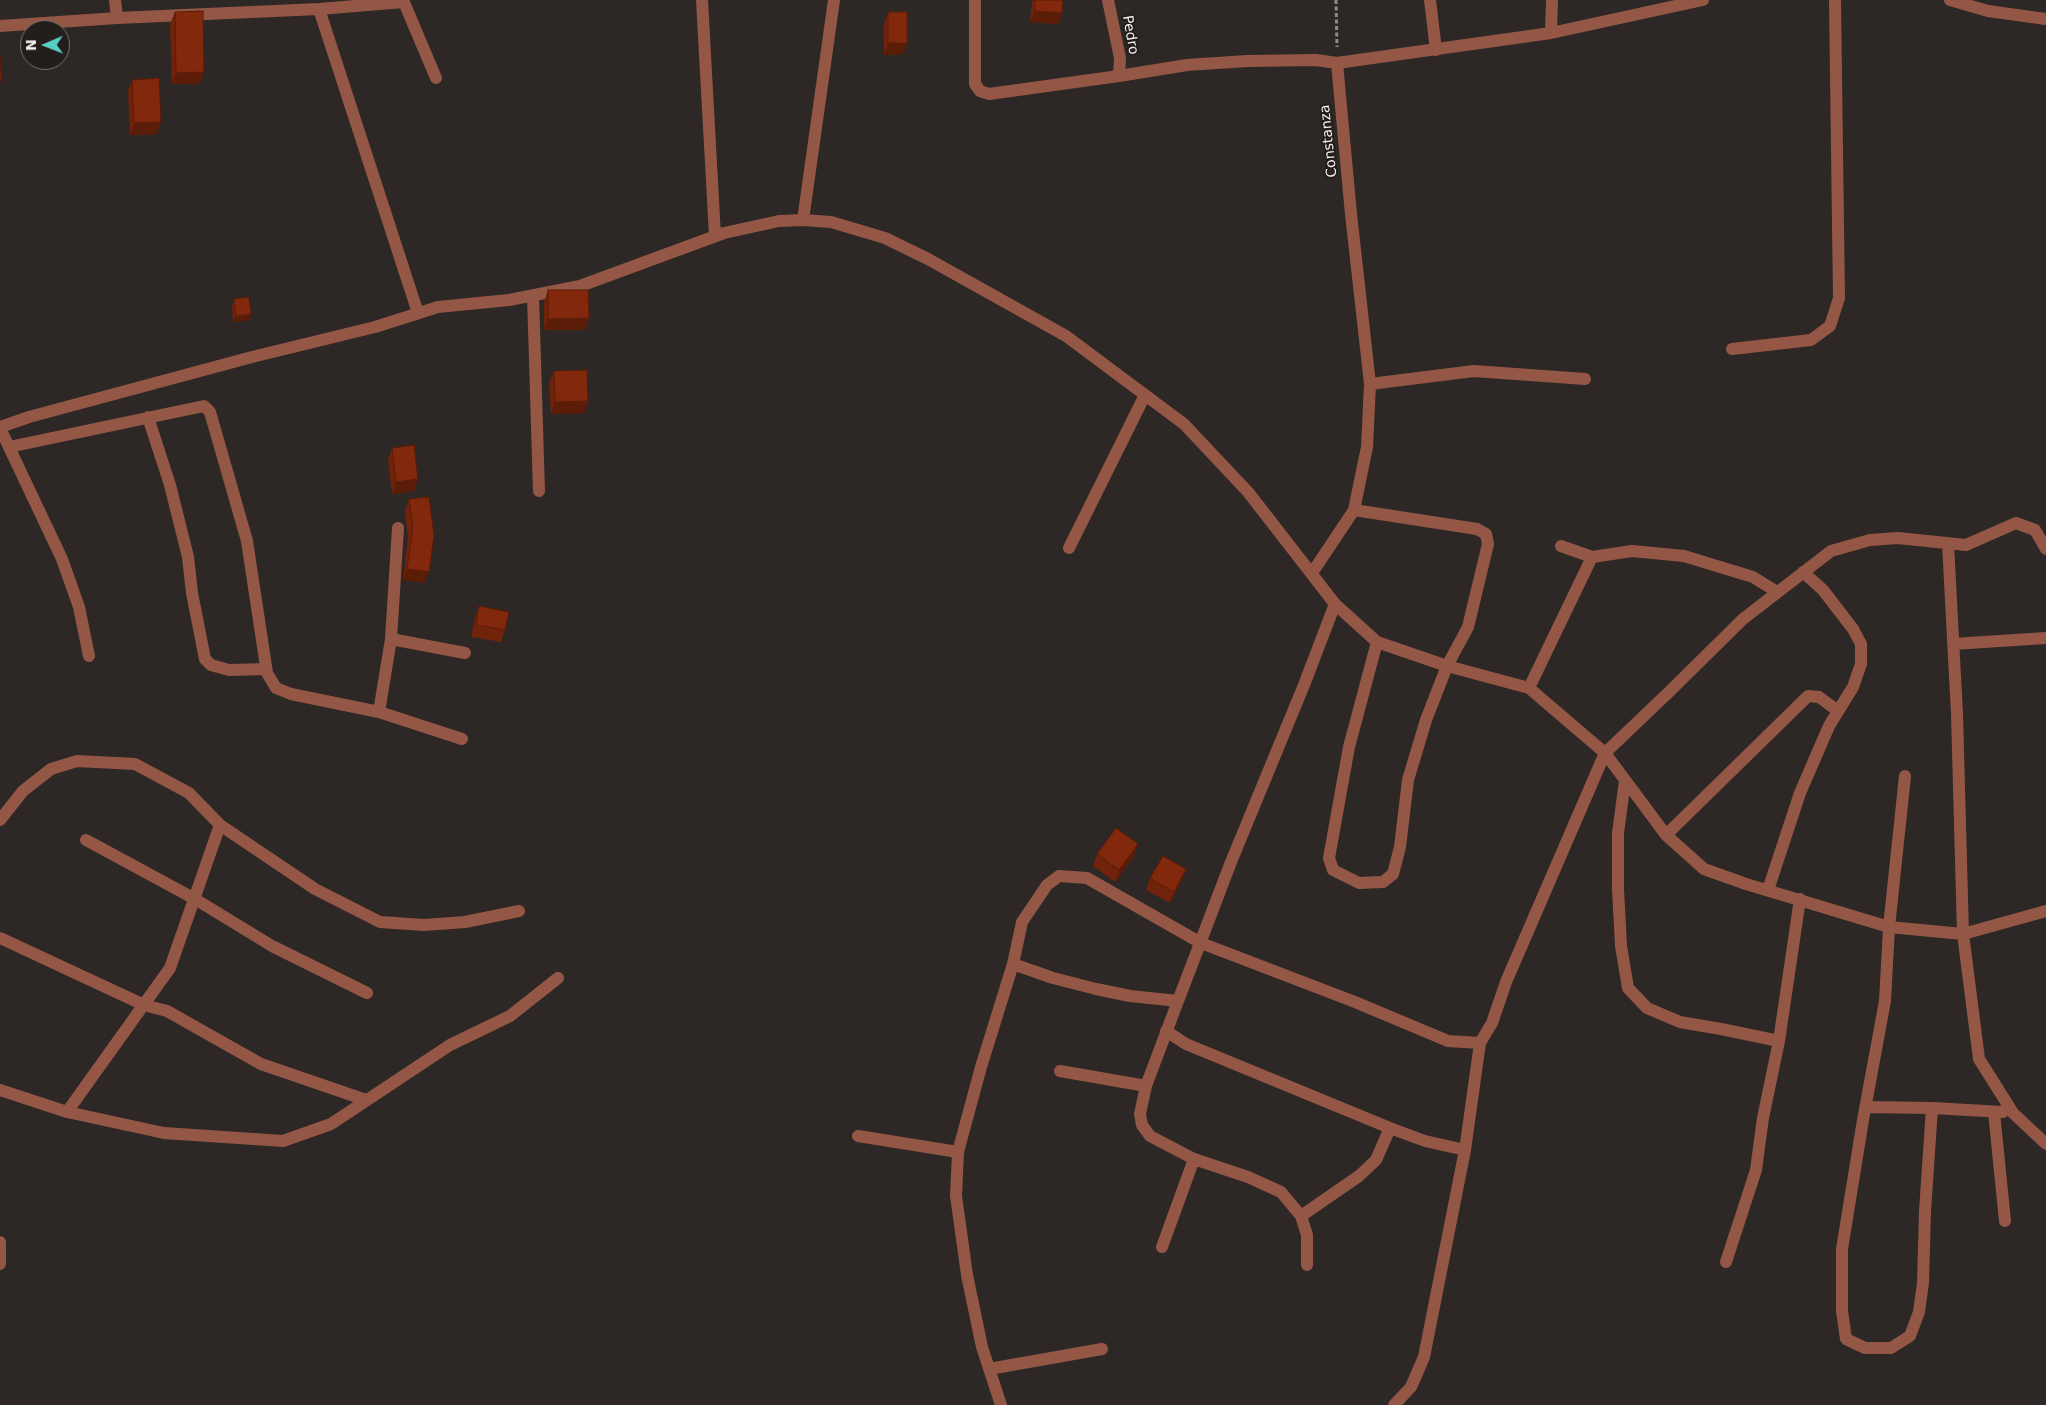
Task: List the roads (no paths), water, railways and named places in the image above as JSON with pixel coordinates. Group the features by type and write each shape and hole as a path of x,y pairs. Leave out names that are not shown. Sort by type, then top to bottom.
{"street":[{"path":"115,0 117,18"},
{"path":"702,0 715,236"},
{"path":"803,220 834,0"},
{"path":"975,0 976,84 980,91 989,94 1187,65 1247,61 1316,60 1337,63 1436,50 1552,33 1697,1"},
{"name":"Pedro","path":"1108,0 1120,58 1119,76"},
{"path":"1430,0 1436,50"},
{"path":"1552,0 1552,33"},
{"path":"1732,349 1811,340 1830,326 1838,298 1835,0"},
{"path":"1950,0 2046,19"},
{"path":"0,26 117,18 319,9 403,1 436,78"},
{"path":"319,9 418,313"},
{"name":"Constanza","path":"1312,573 1354,510 1367,447 1370,384 1351,214 1337,63"},
{"path":"89,656 80,607 62,559 0,428 29,417 375,326 438,307 509,300 580,286 724,233 779,221 831,222 885,238 928,259 1066,336 1184,424 1248,492 1335,604 1377,642 1447,666 1528,688 1604,753 1666,835 1704,869 1889,927 1964,934 2046,911"},
{"path":"533,296 539,491"},
{"path":"1370,384 1474,371 1585,379"},
{"path":"1070,548 1145,395"},
{"path":"9,447 204,406 210,412 247,541 266,669 276,688 290,694 379,712 462,739"},
{"path":"148,417 170,485 188,557 192,593 205,659 211,665 229,670 266,669"},
{"path":"1354,510 1477,529 1486,534 1488,544 1468,627 1447,666 1426,720 1408,780 1400,847 1393,874 1383,882 1359,882 1333,870 1329,858 1349,747 1377,642"},
{"path":"1409,1405 1411,1387 1424,1357 1465,1150 1480,1042 1492,1024 1506,982 1604,753 1743,619 1831,551 1870,540 1898,538 1966,545 2016,523 2034,530 2046,549"},
{"path":"379,712 391,639 398,528"},
{"path":"1948,544 1957,714 1964,934 1979,1060 2013,1113 2046,1142"},
{"path":"1561,546 1592,557 1632,552 1684,556 1753,577 1776,592"},
{"path":"1528,688 1592,557"},
{"path":"1768,890 1800,793 1829,726 1853,687 1862,664 1861,644 1853,629 1823,590 1803,572"},
{"path":"1307,1265 1307,1234 1301,1216 1282,1192 1248,1177 1194,1159 1150,1136 1142,1126 1140,1114 1146,1086 1234,853 1304,685 1335,604"},
{"path":"1953,644 2046,638"},
{"path":"391,639 465,654"},
{"path":"1666,835 1808,696 1819,697 1838,711"},
{"path":"0,820 23,791 50,769 77,761 135,764 189,793 220,825 315,889 380,922 424,926 465,922 519,910"},
{"path":"1905,776 1889,927 1885,1001 1842,1249 1842,1311 1846,1339 1865,1348 1891,1348 1910,1336 1920,1312 1932,1108"},
{"path":"1626,781 1618,833 1618,888 1621,946 1628,988 1647,1008 1680,1022 1778,1041"},
{"path":"67,1112 170,968 220,825"},
{"path":"86,840 195,899 272,946 367,993"},
{"path":"1001,1405 982,1347 967,1275 956,1196 958,1152 981,1067 1013,964 1022,922 1048,885 1059,876 1087,878 1201,942 1355,1002 1448,1041 1480,1042"},
{"path":"1726,1262 1756,1170 1800,899"},
{"path":"0,938 144,1005 167,1011 261,1064 366,1100"},
{"path":"1013,964 1053,978 1096,989 1130,996 1178,1001"},
{"path":"0,1090 67,1112 164,1133 283,1141 331,1124 450,1045 510,1016 558,978"},
{"path":"1166,1031 1186,1044 1390,1128 1425,1141 1465,1150"},
{"path":"1060,1071 1146,1086"},
{"path":"1866,1107 1905,1106 2013,1113"},
{"path":"1994,1112 2005,1221"},
{"path":"1301,1216 1359,1176 1376,1160 1390,1128"},
{"path":"858,1136 958,1152"},
{"path":"1162,1247 1194,1159"},
{"path":"0,1242 0,1264"},
{"path":"989,1369 1102,1349"},
{"path":"1394,1405 1411,1387"}]}
